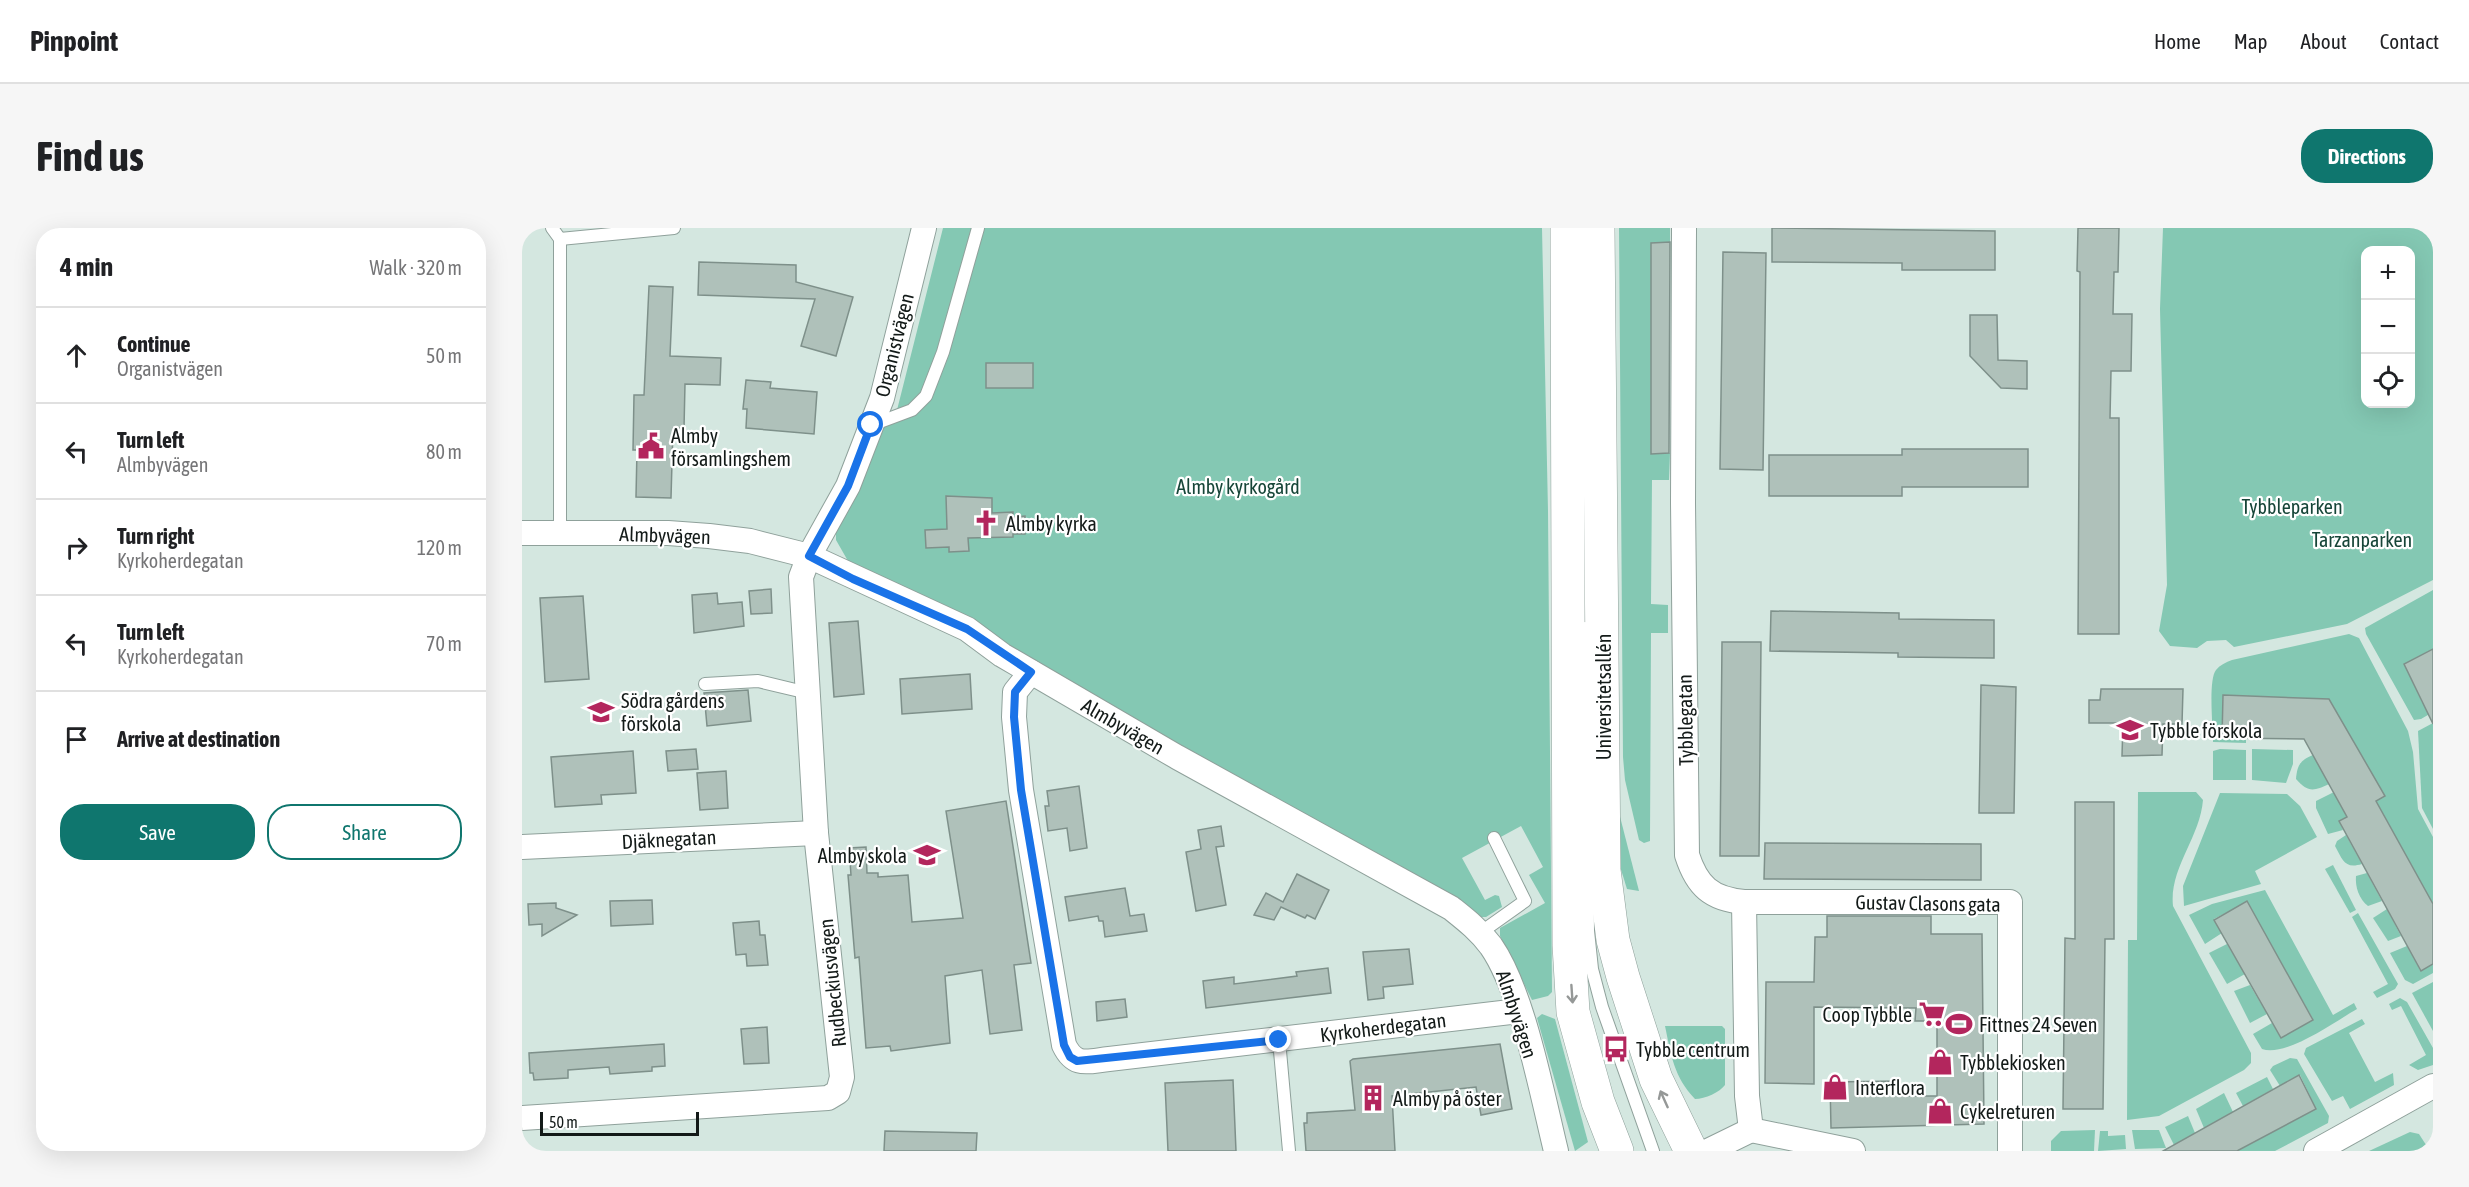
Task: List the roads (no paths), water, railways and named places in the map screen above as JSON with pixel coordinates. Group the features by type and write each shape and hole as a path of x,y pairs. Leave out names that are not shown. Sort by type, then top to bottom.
{"main road":[{"name":"Universitetsallén","path":"1567,228 1569,945 1574,1012 1598,1102 1617,1151"},
{"name":"Universitetsallén","path":"1598,228 1604,870 1613,940 1623,978 1656,1079 1691,1151"}],"street":[{"name":"Organistvägen","path":"809,556 848,486 882,398 924,228"},
{"name":"Tybblegatan","path":"1684,228 1683,514 1687,855 1693,875 1708,891 1725,900 1744,902"},
{"name":"Almbyvägen","path":"522,533 668,532 771,545 809,556 853,579 967,629 1031,672 1177,757 1451,908 1480,933 1502,965 1519,1011 1556,1151"},
{"name":"Rudbeckiusvägen","path":"522,1118 828,1098 838,1092 842,1077 816,833 801,577 809,556"},
{"name":"Kyrkoherdegatan","path":"1031,672 1015,692 1014,717 1021,790 1064,1045 1070,1057 1077,1061 1109,1059 1519,1011"},
{"name":"Djäknegatan","path":"522,848 816,833"},
{"path":"1744,902 1748,1096 1751,1130"},
{"name":"Gustav Clasons gata","path":"1744,902 2010,902 2010,1151"},
{"path":"2331,1147 2430,1095"},
{"path":"1708,1151 1751,1130 1853,1151"}],"lane":[{"path":"552,228 560,240 560,533"},
{"path":"560,240 674,228"},
{"path":"871,425 912,410 926,396 943,352 978,228"},
{"path":"1585,615 1588,931 1592,969 1612,1038 1653,1151"},
{"path":"705,684 758,681 808,693"},
{"path":"1480,933 1525,901 1494,838"},
{"path":"1279,1040 1288,1151"}],"place":[{"name":"Almby församlingshem","path":"651,446"},
{"name":"Almby kyrka","path":"986,523"},
{"name":"Södra gårdens förskola","path":"601,712"},
{"name":"Tybble förskola","path":"2130,730"},
{"name":"Almby skola","path":"927,855"},
{"name":"Coop Tybble","path":"1932,1014"},
{"name":"Fittnes 24 Seven","path":"1959,1024"},
{"name":"Tybble centrum","path":"1616,1049"},
{"name":"Tybblekiosken","path":"1940,1062"},
{"name":"Interflora","path":"1835,1087"},
{"name":"Almby på öster","path":"1373,1098"},
{"name":"Cykelreturen","path":"1940,1111"}],"park label":[{"name":"Almby kyrkogård","path":"1238,486"},
{"name":"Tybbleparken","path":"2292,506"},
{"name":"Tarzanparken","path":"2362,539"}]}
